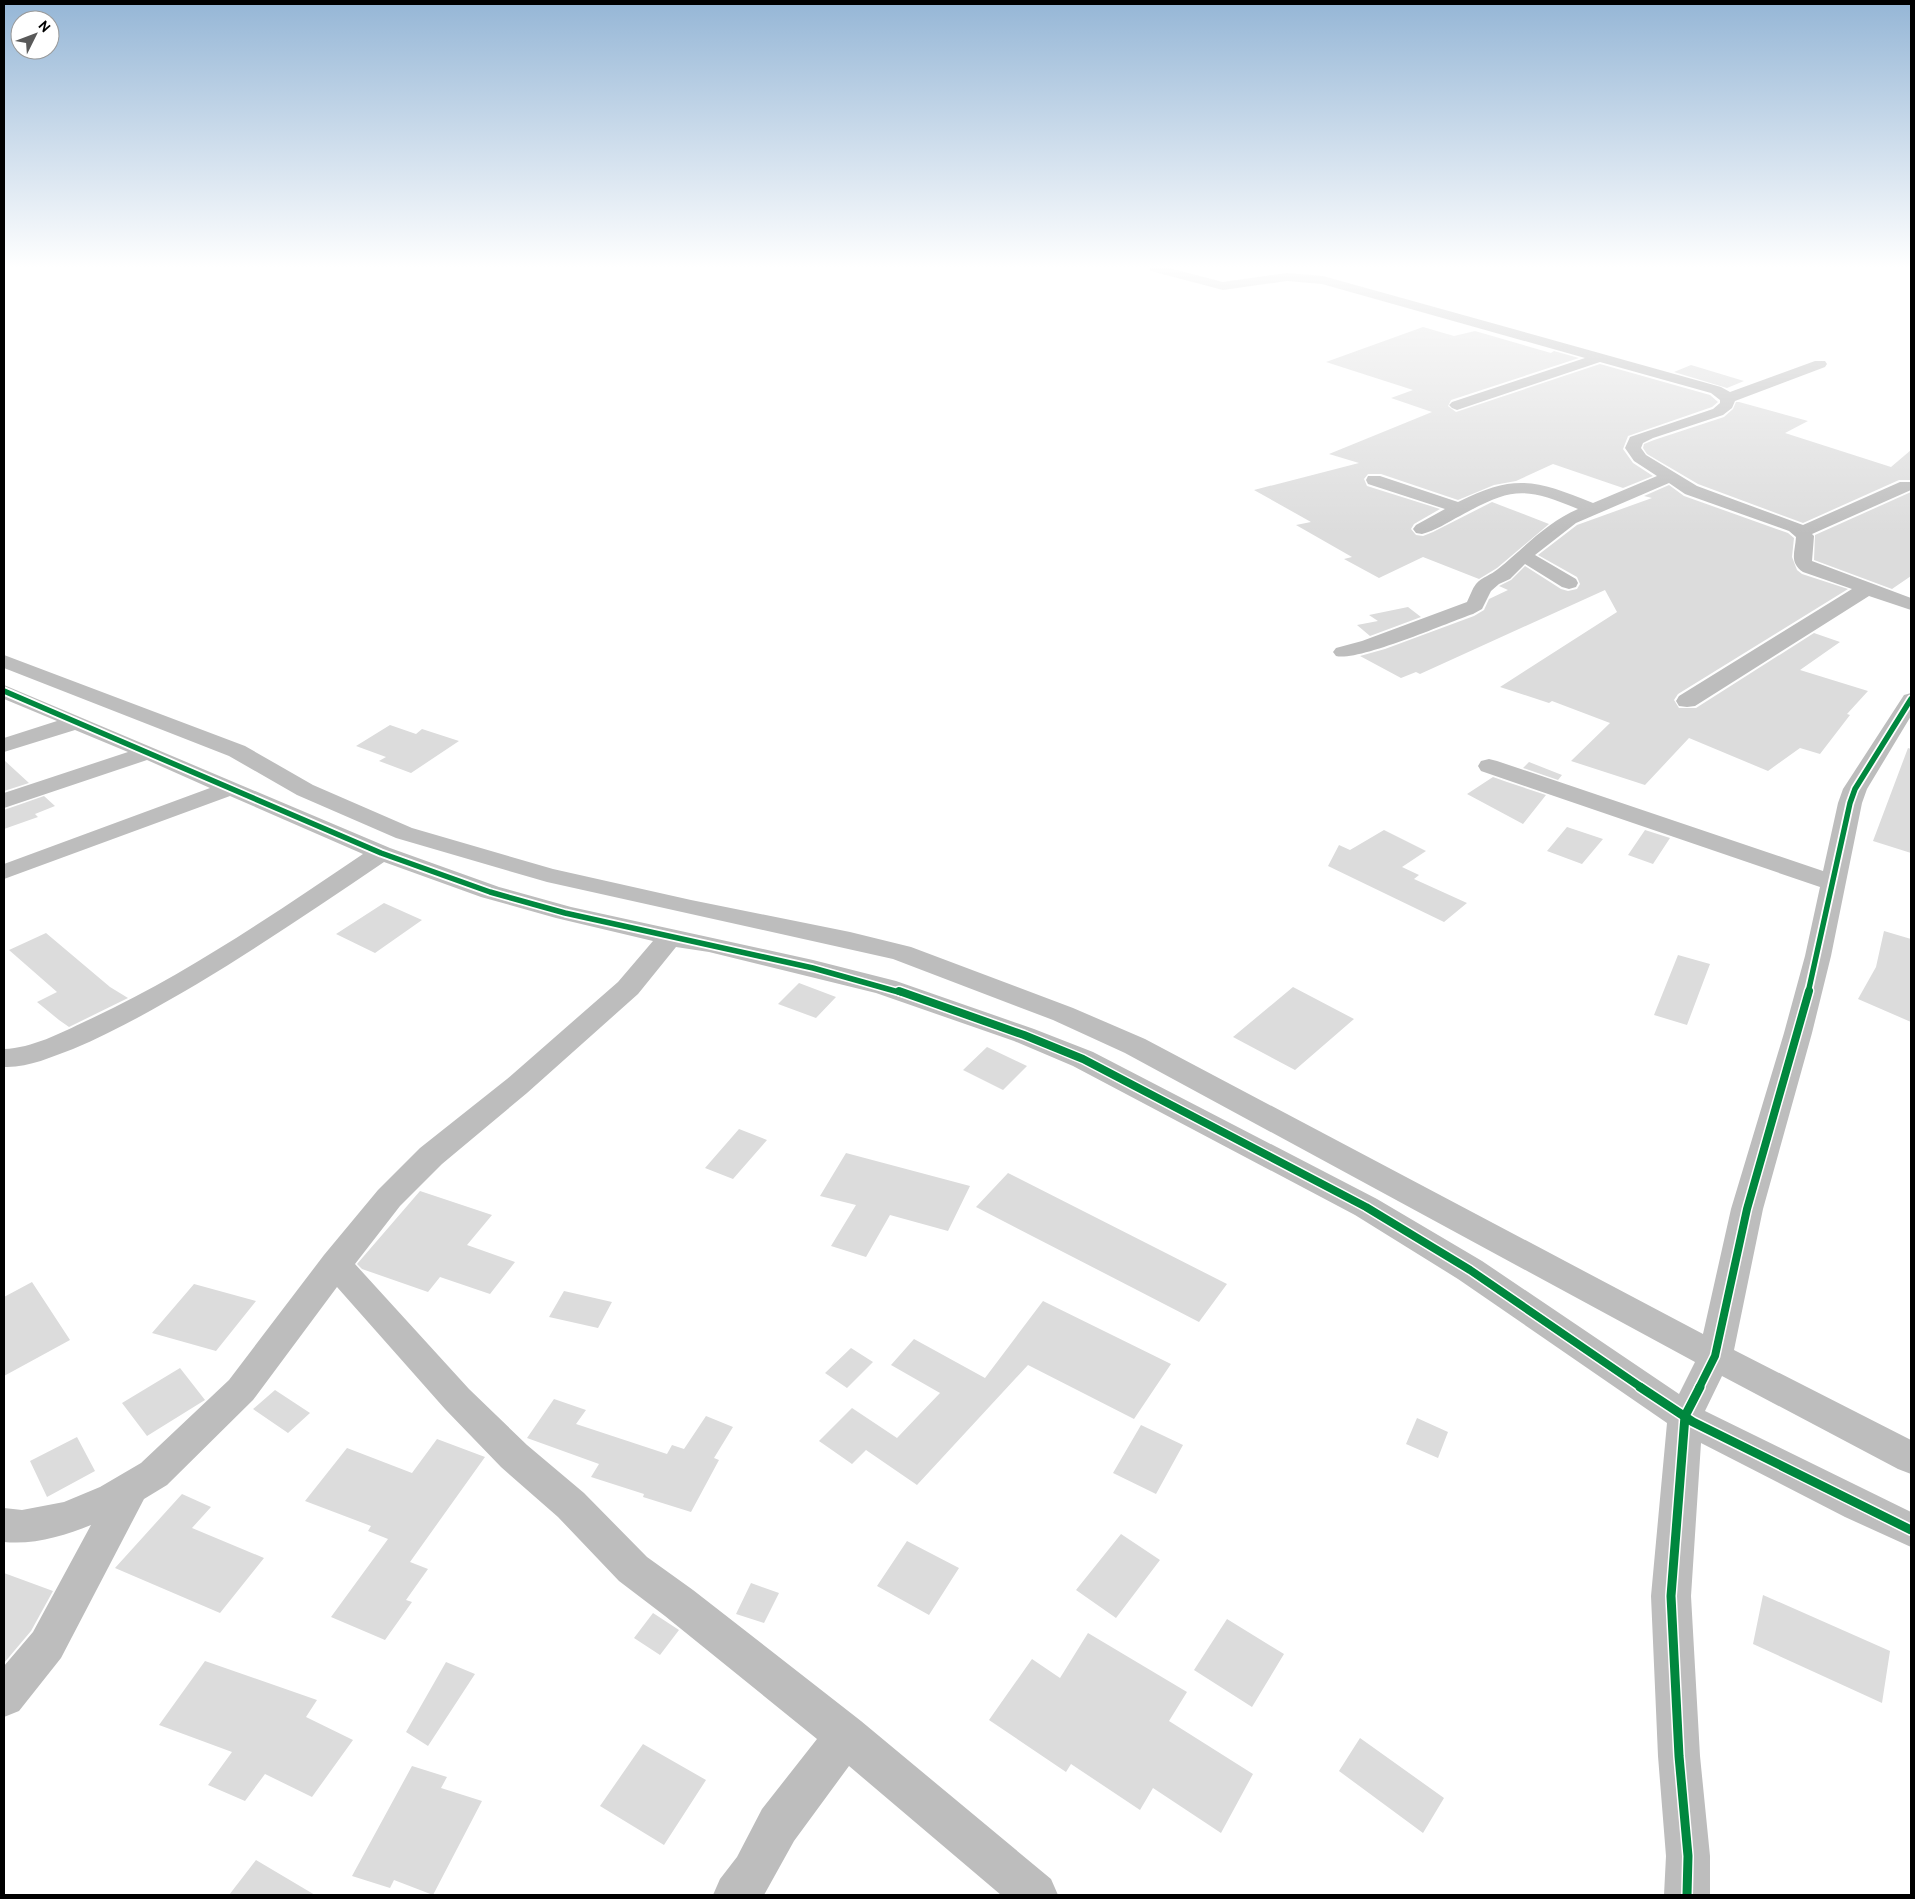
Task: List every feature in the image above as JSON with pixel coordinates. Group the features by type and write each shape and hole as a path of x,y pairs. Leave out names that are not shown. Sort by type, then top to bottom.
{"street":[{"path":"1457,406 1601,357 1716,390 1728,398"},
{"path":"1728,398 1820,364"},
{"path":"1728,398 1727,405 1718,412 1647,435 1636,440 1633,448 1640,458 1691,490 1781,522 1801,532 1805,536 1803,563 1807,566 1911,604"},
{"path":"1342,652 1369,645 1466,610 1475,605 1483,588 1492,580 1503,575 1570,519 1670,477"},
{"path":"1374,480 1461,509"},
{"path":"1422,529 1504,489 1515,486 1546,492 1592,509"},
{"path":"1801,532 1906,486"},
{"path":"1524,556 1569,583"},
{"path":"1687,702 1868,588"},
{"path":"4,661 237,751 305,790 404,833 547,875 691,908 850,940 893,951 1063,1014 1135,1046 1637,1316 1911,1458"},
{"path":"4,691 381,853 490,892 668,937 812,968 886,988 1024,1035 1083,1059 1366,1207 1470,1270 1526,1310 1685,1416 1816,1485 1911,1530"},
{"path":"1687,1895 1688,1856 1679,1756 1672,1596 1685,1416 1715,1356 1747,1209 1798,1033 1818,956 1850,803 1855,789 1911,699"},
{"path":"4,745 78,722"},
{"path":"4,801 147,753"},
{"path":"1489,766 1833,883"},
{"path":"4,872 231,788"},
{"path":"4,1058 11,1058 45,1049 82,1035 117,1017 224,956 381,853"},
{"path":"4,1525 22,1527 66,1518 113,1498 154,1474 241,1390 336,1264 389,1198 431,1156 517,1086 628,988 662,949 668,937"},
{"path":"336,1264 457,1399 514,1456 571,1505 633,1569 679,1602 846,1736 1035,1895"},
{"path":"4,1697 47,1645 131,1488"},
{"path":"736,1895 753,1873 778,1825 846,1736"}],"building":[{"path":"1341,357 1579,358 1451,400 1448,406 1456,412 1600,364 1710,395 1718,402 1712,407 1628,436 1623,449 1633,463 1653,476 1623,488 1553,464 1516,481 1494,485 1458,500 1381,474 1368,474 1364,479 1367,486 1440,509 1414,524 1411,529 1416,535 1423,536 1433,532 1492,502 1549,524 1497,568 1479,579 1423,557 1379,578 1344,559 1352,557 1296,525 1311,522 1254,490 1359,463 1329,454 1432,412 1391,398 1413,390 1326,362"},
{"path":"1691,365 1744,381 1727,388 1674,372"},
{"path":"1736,402 1808,421 1785,433 1891,467 1911,450 1911,480 1899,480 1803,523 1698,484 1647,454 1643,448 1644,444 1654,440 1724,417 1733,409"},
{"path":"1669,485 1684,496 1788,533 1794,538 1792,557 1797,570 1802,574 1848,589 1678,694 1674,700 1679,708 1696,708 1814,633 1840,642 1800,670 1868,691 1847,714 1850,715 1820,754 1800,748 1768,771 1689,738 1645,785 1571,761 1610,723 1552,701 1549,703 1500,687 1617,612 1605,590 1420,674 1416,672 1401,678 1360,656 1385,649 1474,616 1484,610 1489,599 1508,590 1499,586 1511,580 1525,566 1561,589 1568,591 1577,589 1580,584 1577,577 1538,555 1577,525 1652,498 1644,496"},
{"path":"1911,492 1911,576 1892,589 1814,560 1815,535"},
{"path":"1408,607 1421,617 1370,636 1357,625 1378,621 1369,615"},
{"path":"390,725 416,734 422,729 459,741 411,773 379,761 386,757 356,746"},
{"path":"1908,748 1911,749 1911,853 1873,841"},
{"path":"4,760 29,783 4,791"},
{"path":"1529,762 1562,775 1558,780 1523,768"},
{"path":"1493,777 1546,795 1523,824 1467,794"},
{"path":"44,796 55,806 35,814 38,817 4,829 4,810"},
{"path":"1567,827 1603,839 1582,864 1547,851"},
{"path":"1384,830 1426,851 1402,867 1419,875 1414,879 1467,903 1444,922 1328,866 1339,845 1350,850"},
{"path":"1645,830 1670,838 1653,864 1628,855"},
{"path":"384,903 422,920 375,953 336,934"},
{"path":"1884,931 1911,939 1911,1022 1858,999 1876,967"},
{"path":"46,933 110,987 128,998 69,1027 59,1020 37,1002 57,992 9,950"},
{"path":"1678,955 1710,964 1687,1025 1654,1015"},
{"path":"799,983 836,997 816,1018 778,1004"},
{"path":"1293,987 1354,1019 1295,1070 1233,1037"},
{"path":"987,1047 1027,1066 1003,1090 963,1070"},
{"path":"739,1129 767,1140 733,1179 705,1168"},
{"path":"846,1153 970,1186 948,1231 890,1215 866,1257 831,1246 856,1205 820,1196"},
{"path":"1008,1173 1227,1284 1199,1322 976,1207"},
{"path":"420,1191 492,1215 467,1245 515,1262 490,1294 440,1277 428,1292 362,1269 357,1264"},
{"path":"32,1282 70,1340 4,1376 4,1297"},
{"path":"194,1284 256,1301 216,1351 152,1333"},
{"path":"564,1291 612,1302 598,1328 549,1317"},
{"path":"1043,1301 1171,1364 1134,1419 1028,1365 917,1485 866,1450 852,1464 819,1441 852,1408 897,1438 940,1393 891,1365 914,1339 985,1378"},
{"path":"851,1348 873,1362 847,1388 825,1373"},
{"path":"180,1368 205,1400 147,1436 122,1403"},
{"path":"275,1390 310,1413 288,1433 253,1409"},
{"path":"554,1399 586,1410 576,1424 667,1454 672,1445 684,1449 706,1416 733,1427 714,1458 719,1460 691,1512 643,1497 644,1494 591,1477 599,1464 527,1438"},
{"path":"1417,1418 1448,1432 1438,1458 1406,1444"},
{"path":"1141,1425 1183,1445 1156,1494 1113,1473"},
{"path":"77,1437 95,1471 47,1497 30,1461"},
{"path":"437,1439 485,1457 410,1562 428,1569 406,1600 412,1602 385,1640 331,1617 388,1539 368,1531 371,1526 305,1501 347,1448 412,1473"},
{"path":"182,1494 211,1507 192,1528 264,1558 220,1613 115,1568"},
{"path":"1121,1534 1160,1560 1116,1618 1076,1590"},
{"path":"907,1541 959,1568 929,1615 877,1586"},
{"path":"4,1573 53,1591 31,1631 4,1663"},
{"path":"751,1583 779,1593 764,1623 736,1614"},
{"path":"1763,1595 1890,1651 1882,1703 1753,1644"},
{"path":"653,1613 679,1630 660,1655 634,1638"},
{"path":"1227,1619 1284,1654 1252,1707 1194,1670"},
{"path":"1088,1633 1187,1692 1169,1721 1253,1774 1221,1833 1153,1788 1140,1810 1071,1764 1066,1772 989,1720 1032,1659 1060,1678"},
{"path":"205,1661 317,1700 306,1717 353,1740 312,1797 265,1774 245,1801 208,1785 232,1752 159,1725"},
{"path":"446,1662 475,1674 428,1746 406,1732"},
{"path":"1360,1738 1444,1798 1423,1833 1339,1771"},
{"path":"643,1744 706,1780 664,1845 600,1806"},
{"path":"412,1766 447,1777 441,1788 482,1801 433,1895 394,1880 390,1888 352,1876"},
{"path":"256,1860 315,1895 229,1895"}],"cycle path":[{"path":"4,691 381,853 490,892 565,913 680,940 709,944 886,987 1024,1035 1083,1059 1366,1207 1470,1270 1526,1310 1693,1422 1911,1530"},
{"path":"1687,1895 1688,1856 1679,1756 1671,1596 1685,1416 1715,1356 1747,1209 1798,1033 1818,956 1850,803 1855,789 1911,699"}]}
